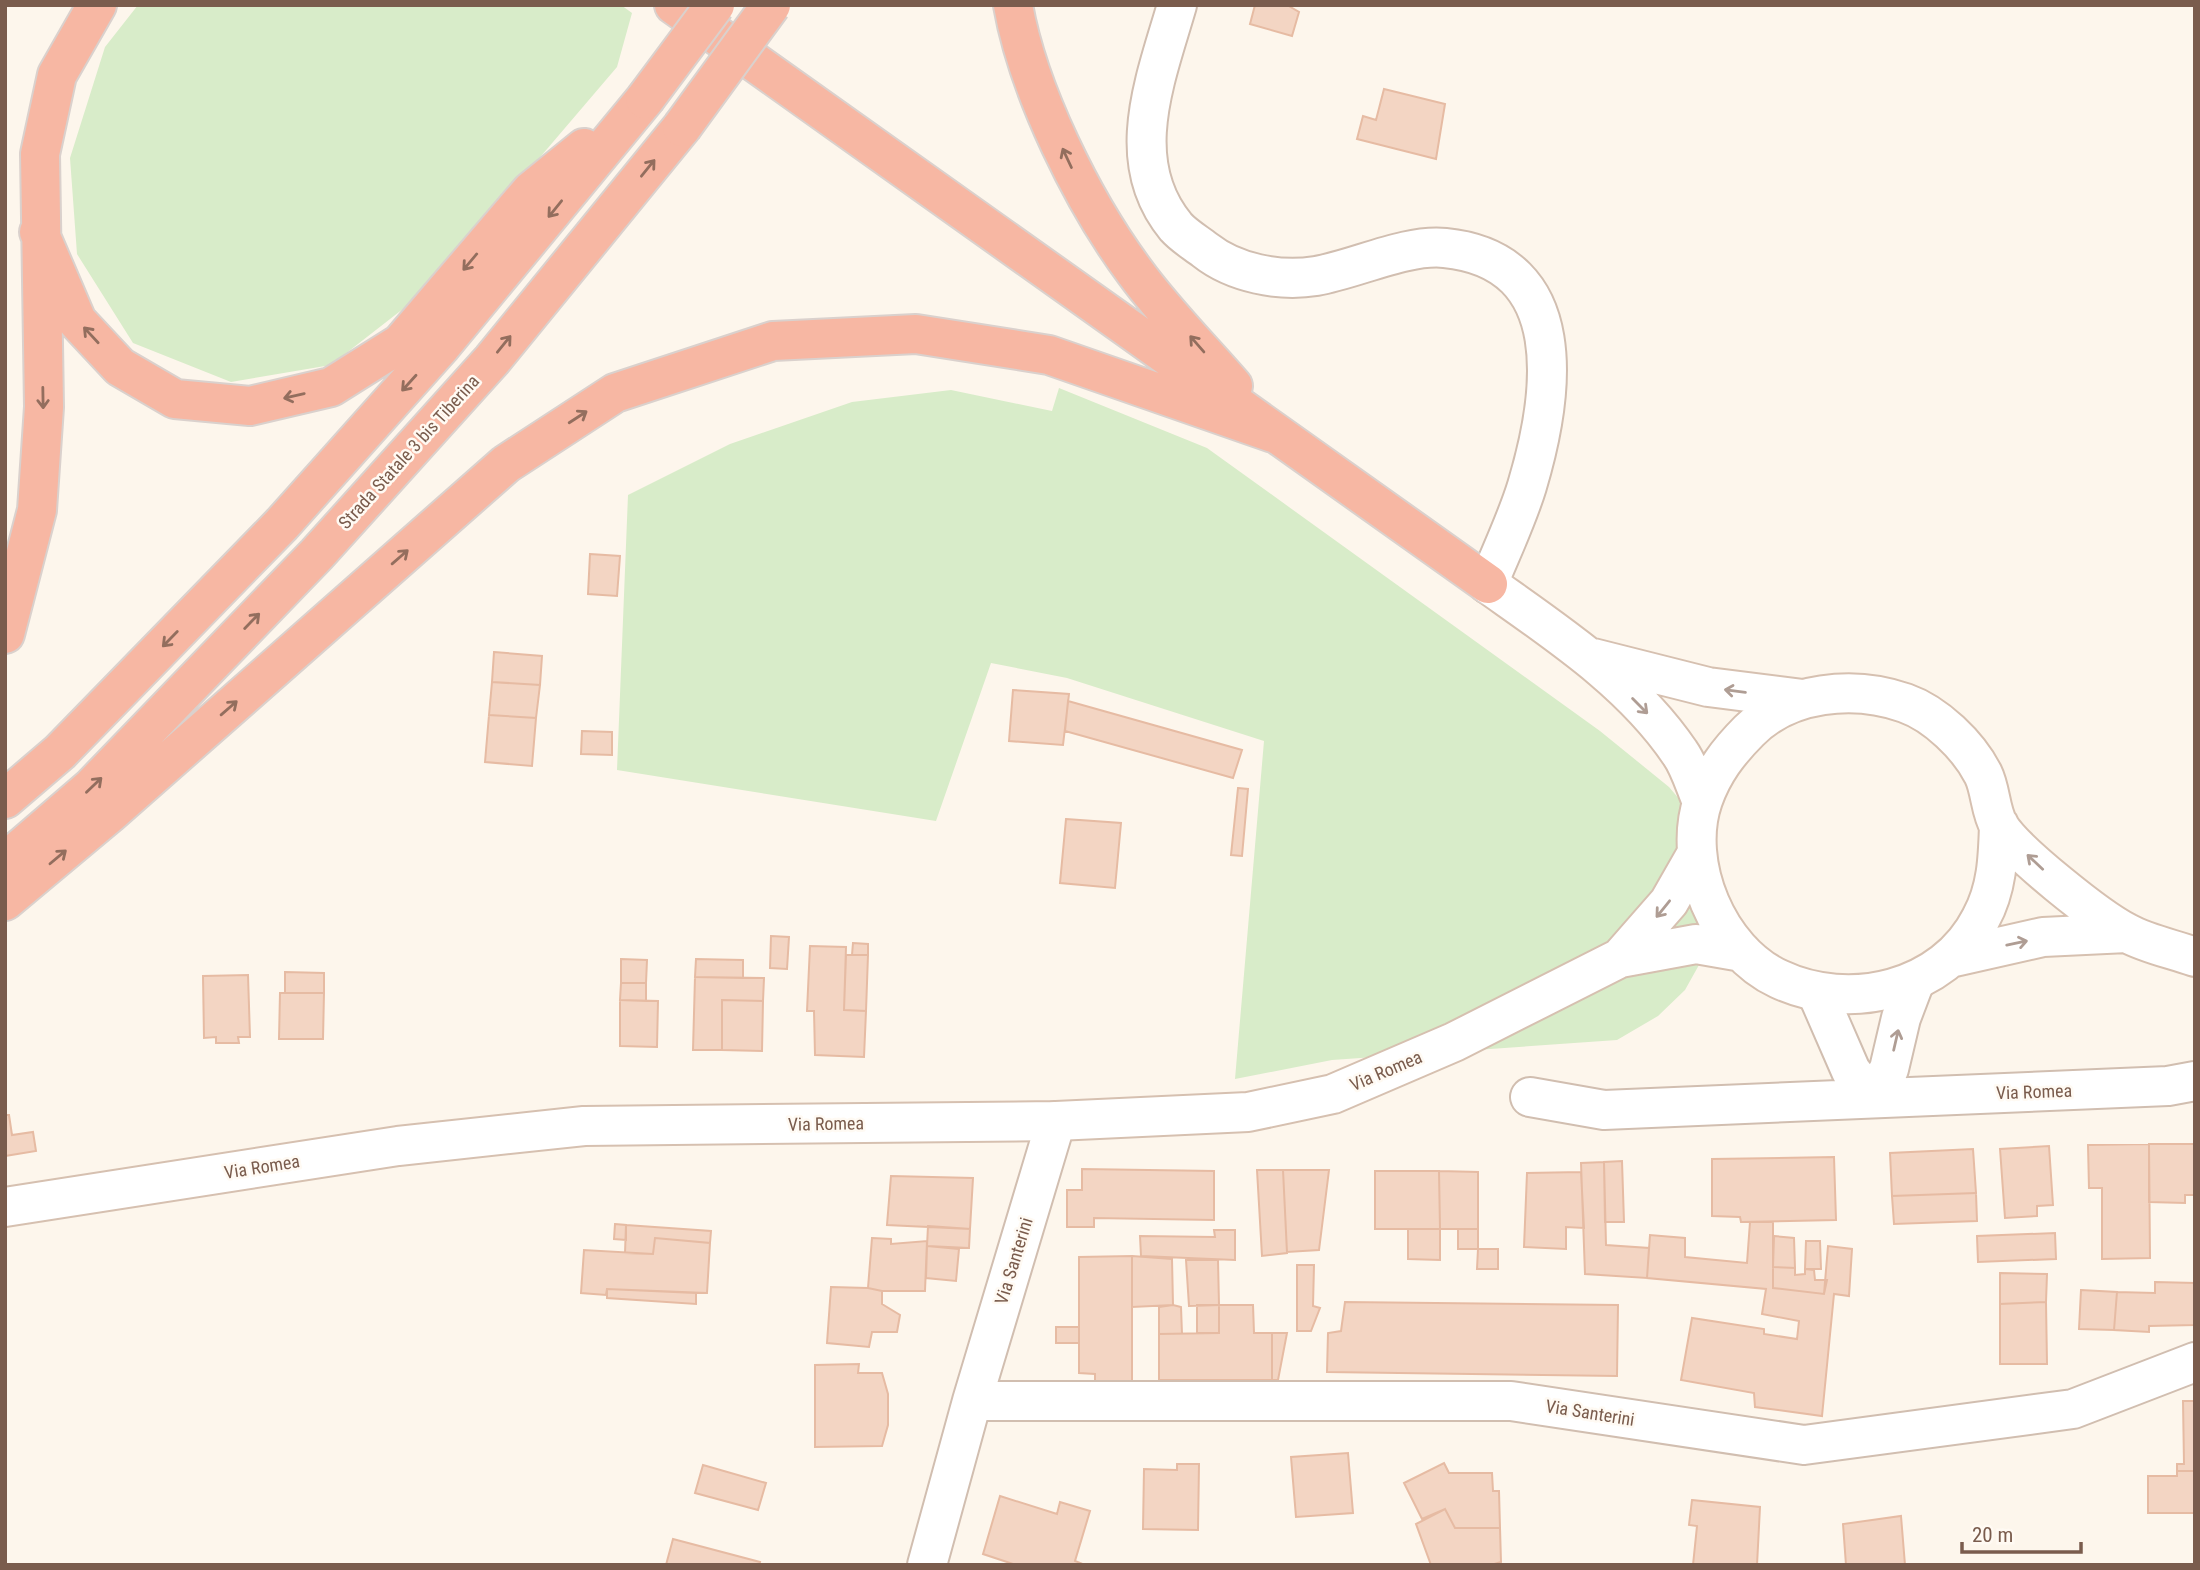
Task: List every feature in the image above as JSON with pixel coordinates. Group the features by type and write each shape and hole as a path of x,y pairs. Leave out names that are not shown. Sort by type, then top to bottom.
{"highway":[{"path":"5,634 37,510 44,407 39,232 40,154 57,75 97,5"},
{"path":"674,5 1488,584"},
{"path":"5,799 60,752 282,524 442,345 645,99 715,5"},
{"name":"Strada Statale 3 bis Tiberina","path":"5,862 91,788 317,554 492,360 682,127 771,5"},
{"path":"1013,5 1020,45 1068,162 1135,272 1273,433"},
{"path":"39,232 77,321 120,367 174,399 250,406 331,387 401,343 531,191 645,99"},
{"path":"5,901 119,805 506,464 615,393 773,341 916,334 1049,355 1273,433"}],"main road":[{"path":"1177,5 1147,110 1145,152 1154,191 1177,228 1218,261 1262,276 1314,276 1404,254 1443,248 1478,254 1509,271 1534,299 1548,342 1547,396 1527,486 1488,584 1591,658 1651,718 1681,755 1702,802"},
{"path":"1591,658 1708,687 1803,699"},
{"name":"Via Romea","path":"1855,692 1907,703 1952,732 1983,775 1999,825 1997,874 1981,919 1950,958 1915,981 1867,995 1817,993 1776,978 1742,952 1710,906 1697,853 1702,802 1723,757 1758,722 1803,699 1855,692"},
{"name":"Via Romea","path":"1999,825 2058,883 2127,933 2195,957"},
{"name":"Via Romea","path":"1620,958 1669,902 1697,853"},
{"name":"Via Romea","path":"1950,958 2043,937 2127,933"},
{"name":"Via Romea","path":"5,1208 398,1146 584,1126 1056,1121 1248,1112 1333,1094 1454,1042 1620,958 1696,944 1742,952"},
{"path":"1817,993 1851,1071 1872,1098 1889,1069 1901,1018 1915,981"},
{"name":"Via Romea","path":"1530,1097 1604,1110 2168,1086 2195,1080"},
{"name":"Via Santerini","path":"927,1565 972,1401 1056,1121"},
{"name":"Via Santerini","path":"972,1401 1511,1401 1804,1445 2073,1409 2195,1362"}],"green space":[{"path":"138,5 621,5 632,13 617,67 426,291 331,365 231,382 133,343 77,254 70,158 105,47"},
{"path":"1059,388 1207,448 1600,731 1669,787 1708,833 1709,947 1685,990 1658,1016 1617,1040 1332,1060 1235,1079 1264,741 1067,678 991,663 936,821 617,770 628,495 730,444 852,402 951,390 1052,411"}],"building":[{"path":"1255,5 1287,5 1299,12 1292,36 1250,24"},
{"path":"1384,89 1445,104 1436,159 1357,139 1363,116 1376,120"},
{"path":"590,554 620,556 617,596 588,594"},
{"path":"494,652 542,656 540,685 492,682"},
{"path":"492,682 540,685 536,718 489,715"},
{"path":"1013,690 1069,694 1063,745 1009,741"},
{"path":"1068,701 1242,750 1233,778 1065,731"},
{"path":"489,715 536,718 532,766 485,762"},
{"path":"582,731 612,732 612,755 581,754"},
{"path":"1238,788 1248,789 1242,856 1231,855"},
{"path":"1066,819 1121,823 1115,888 1060,883"},
{"path":"771,936 789,937 787,969 770,968"},
{"path":"853,943 868,944 868,955 852,955"},
{"path":"810,946 846,947 844,1010 866,1011 864,1057 815,1055 814,1011 807,1011"},
{"path":"846,955 868,955 866,1011 844,1010"},
{"path":"621,959 647,960 646,983 621,983"},
{"path":"696,959 743,960 743,978 695,977"},
{"path":"285,972 324,973 324,993 285,993"},
{"path":"248,975 250,1037 238,1037 239,1043 216,1043 216,1037 204,1038 203,976"},
{"path":"695,977 764,978 763,1001 722,1000 722,1050 693,1050"},
{"path":"621,983 646,983 646,1001 620,1000"},
{"path":"280,993 324,993 323,1039 279,1039"},
{"path":"620,1000 658,1001 657,1047 620,1046"},
{"path":"722,1000 763,1001 762,1051 722,1050"},
{"path":"5,1115 9,1115 12,1135 33,1132 36,1151 5,1156"},
{"path":"2149,1144 2150,1258 2102,1259 2102,1188 2089,1188 2088,1145"},
{"path":"2149,1144 2195,1144 2195,1195 2185,1195 2185,1203 2149,1202"},
{"path":"2049,1146 2053,1205 2037,1206 2037,1216 2005,1218 2000,1149"},
{"path":"1973,1149 1976,1193 1892,1196 1890,1153"},
{"path":"1834,1157 1836,1220 1741,1222 1740,1217 1712,1216 1712,1159"},
{"path":"1622,1161 1624,1222 1605,1222 1604,1162"},
{"path":"1604,1162 1606,1245 1649,1248 1647,1278 1585,1274 1581,1163"},
{"path":"1082,1169 1214,1171 1214,1220 1094,1218 1094,1227 1067,1227 1067,1190 1082,1190"},
{"path":"1257,1170 1283,1170 1287,1253 1262,1256"},
{"path":"1283,1170 1329,1170 1319,1250 1287,1252"},
{"path":"1375,1171 1439,1171 1440,1229 1375,1229"},
{"path":"1439,1171 1478,1172 1478,1229 1440,1229"},
{"path":"1581,1172 1584,1228 1566,1227 1566,1249 1524,1247 1527,1173"},
{"path":"891,1176 973,1178 970,1229 887,1225"},
{"path":"1976,1193 1977,1221 1894,1224 1892,1196"},
{"path":"1750,1222 1773,1222 1773,1288 1824,1294 1828,1246 1852,1249 1849,1296 1834,1294 1822,1416 1755,1407 1754,1393 1681,1380 1692,1318 1764,1329 1764,1334 1797,1339 1799,1321 1762,1314 1766,1289 1647,1278 1650,1235 1685,1238 1685,1257 1747,1263"},
{"path":"615,1224 626,1225 626,1240 614,1239"},
{"path":"626,1225 711,1231 710,1243 655,1238 653,1254 625,1253"},
{"path":"928,1226 970,1229 969,1248 927,1246"},
{"path":"1408,1229 1440,1229 1440,1260 1408,1259"},
{"path":"1458,1229 1478,1229 1478,1249 1458,1249"},
{"path":"1214,1230 1235,1230 1235,1260 1141,1256 1140,1236 1215,1237"},
{"path":"2055,1233 2056,1259 1978,1262 1977,1236"},
{"path":"1774,1236 1794,1238 1795,1268 1773,1267"},
{"path":"655,1238 710,1243 707,1293 607,1289 606,1295 581,1293 584,1250 653,1254"},
{"path":"872,1238 891,1239 891,1244 927,1241 925,1291 882,1291 868,1288"},
{"path":"1806,1241 1820,1241 1821,1269 1805,1269"},
{"path":"927,1246 959,1249 956,1281 926,1278"},
{"path":"1478,1249 1498,1249 1498,1269 1477,1269"},
{"path":"1132,1256 1132,1381 1095,1381 1095,1374 1079,1373 1079,1257"},
{"path":"1132,1256 1172,1259 1173,1305 1132,1307"},
{"path":"1186,1260 1218,1260 1219,1305 1189,1306"},
{"path":"1297,1265 1314,1265 1313,1306 1320,1308 1311,1331 1297,1331"},
{"path":"1773,1267 1795,1268 1795,1275 1805,1274 1805,1269 1814,1270 1815,1280 1827,1280 1824,1294 1773,1288"},
{"path":"2000,1273 2047,1274 2046,1302 2000,1304"},
{"path":"2155,1282 2195,1283 2195,1325 2149,1326 2149,1332 2114,1330 2117,1292 2155,1293"},
{"path":"831,1287 882,1291 882,1304 900,1315 897,1332 872,1332 869,1347 827,1343"},
{"path":"607,1289 696,1293 696,1304 607,1298"},
{"path":"2081,1290 2117,1292 2114,1330 2079,1329"},
{"path":"1345,1302 1618,1305 1617,1376 1327,1372 1328,1333 1341,1331"},
{"path":"2046,1302 2047,1364 2000,1364 2000,1304"},
{"path":"1197,1305 1219,1305 1219,1333 1197,1333"},
{"path":"1219,1305 1253,1305 1254,1333 1272,1333 1272,1380 1159,1380 1159,1334 1219,1333"},
{"path":"1159,1307 1181,1307 1182,1334 1159,1334"},
{"path":"1056,1327 1079,1327 1079,1343 1056,1343"},
{"path":"1272,1333 1287,1333 1278,1380 1272,1380"},
{"path":"859,1364 858,1373 882,1373 888,1394 888,1425 882,1446 815,1447 815,1365"},
{"path":"2183,1401 2195,1401 2195,1471 2177,1471 2177,1464 2184,1464"},
{"path":"1348,1453 1353,1513 1296,1517 1291,1457"},
{"path":"1444,1463 1449,1473 1492,1473 1493,1491 1499,1491 1500,1528 1455,1528 1445,1509 1422,1519 1404,1483"},
{"path":"1177,1464 1199,1464 1198,1530 1143,1529 1144,1469 1177,1470"},
{"path":"703,1465 766,1483 758,1510 695,1493"},
{"path":"2177,1471 2195,1471 2195,1513 2148,1513 2148,1476 2177,1476"},
{"path":"1000,1496 1057,1514 1060,1502 1090,1511 1075,1561 1085,1565 1016,1565 983,1554"},
{"path":"1692,1500 1760,1507 1757,1565 1693,1565 1697,1526 1689,1525"},
{"path":"1445,1509 1455,1528 1500,1528 1501,1562 1491,1565 1431,1565 1416,1524"},
{"path":"1901,1516 1905,1565 1846,1565 1843,1524"},
{"path":"673,1539 760,1562 759,1565 666,1565"}]}
